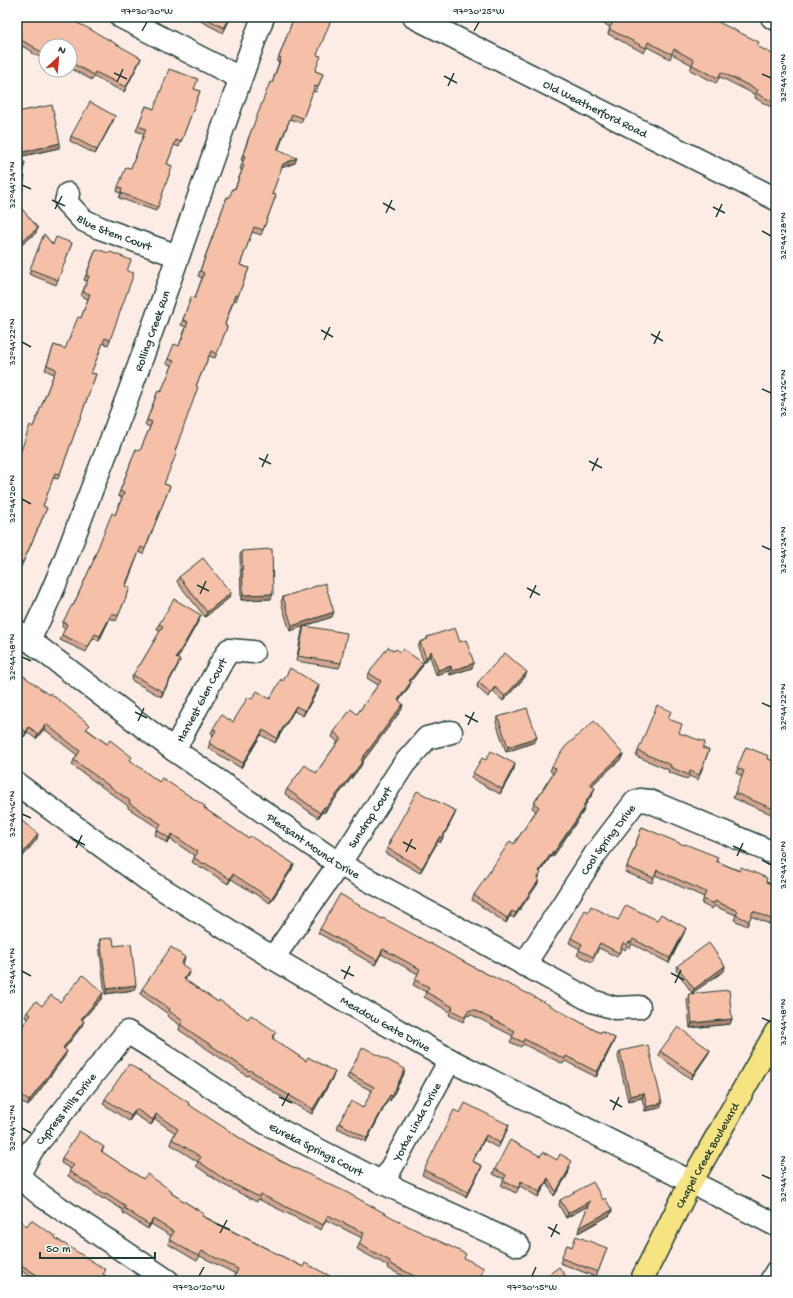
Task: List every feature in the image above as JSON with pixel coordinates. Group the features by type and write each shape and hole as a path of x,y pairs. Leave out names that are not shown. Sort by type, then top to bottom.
{"main road":[{"name":"Chapel Creek Boulevard","path":"641,1281 691,1182 776,1032"}],"street":[{"path":"121,17 240,78"},
{"name":"Rolling Creek Run","path":"23,636 42,615 104,459 138,370 240,78 263,17"},
{"name":"Old Weatherford Road","path":"414,17 776,199"},
{"path":"772,17 776,19"},
{"name":"Blue Stem Court","path":"68,194 66,202 83,220 100,228 178,256"},
{"name":"Pleasant Mound Drive","path":"23,636 174,750 339,864 592,1001 615,1008 638,1007"},
{"name":"Harvest Glen Court","path":"174,750 229,650 253,652"},
{"name":"Sundrop Court","path":"273,958 339,864 404,764 427,738 450,732"},
{"name":"Meadow Gate Drive","path":"17,784 148,880 273,958 358,1008 450,1060 776,1225"},
{"name":"Cool Spring Drive","path":"524,965 596,853 635,802 640,800 649,800 776,854"},
{"name":"Eureka Springs Court","path":"127,1032 168,1057 266,1123 383,1183 518,1245"},
{"name":"Cypress Hills Drive","path":"127,1032 32,1150 18,1176 42,1196 168,1281"},
{"name":"Yorba Linda Drive","path":"383,1183 450,1060"},
{"path":"772,1281 776,1272"}],"building":[{"path":"17,17 64,17 86,27 141,58 126,87 95,72 94,75 78,66 78,38 38,38 38,50 17,38"},
{"path":"204,17 230,17 224,28"},
{"path":"294,17 325,17 331,20 317,55 321,56 315,71 323,74 318,87 315,86 303,118 292,114 277,150 297,158 283,164 272,194 276,195 263,230 254,227 240,265 249,268 238,296 235,295 225,324 227,327 217,354 211,351 196,386 198,387 175,451 177,452 164,484 170,486 145,549 141,547 125,586 130,588 118,616 112,613 100,636 95,634 88,647 62,635 67,624 63,622 72,605 73,606 96,555 112,513 115,515 124,493 120,491 136,449 140,451 152,422 147,420 158,391 161,392 174,361 168,359 174,344 179,346 188,322 183,320 191,297 195,298 204,273 200,271 227,197 229,198 233,188 235,189 244,165 242,164 245,156 243,155 250,134 270,82 272,83 281,58 279,57"},
{"path":"603,17 705,17 759,42 757,46 776,56 776,103 756,93 758,90 721,72 718,78 692,65 694,60 674,49 671,54 648,42 646,48 609,29 613,22"},
{"path":"169,69 198,79 194,89 200,91 181,142 176,140 167,164 172,166 158,207 121,193 122,188 118,187 126,167 131,168 146,129 138,126 146,106 154,109"},
{"path":"90,102 115,116 97,150 71,136"},
{"path":"52,105 60,143 24,152 17,120 17,112"},
{"path":"17,161 25,162 23,176 25,176 22,193 17,192"},
{"path":"17,203 38,228 17,245"},
{"path":"44,234 53,245 56,237 72,243 58,280 30,269"},
{"path":"96,249 110,252 131,260 127,271 134,273 110,340 105,338 91,373 96,374 60,474 55,473 43,506 47,508 23,562 19,561 17,566 17,462 30,425 33,427 56,369 47,365 54,345 65,349 78,317 81,318 90,294 83,292 89,276 86,276"},
{"path":"272,549 273,594 243,595 242,551"},
{"path":"203,558 231,593 207,612 179,577"},
{"path":"325,583 334,612 292,626 283,597"},
{"path":"174,599 201,615 176,658 180,660 163,692 133,675 163,626 159,624"},
{"path":"304,626 347,633 341,663 298,656"},
{"path":"455,628 460,642 466,640 474,663 452,671 451,666 438,670 431,651 426,658 420,642 428,639 427,637"},
{"path":"388,647 394,651 396,649 400,652 403,649 423,663 409,681 411,682 398,700 403,704 361,760 363,761 326,808 324,807 320,813 287,789 305,765 316,773 341,738 334,732 351,709 357,714 381,681 369,673"},
{"path":"505,653 527,672 505,696 495,687 490,692 478,682"},
{"path":"290,668 319,685 305,711 296,706 277,738 263,730 243,763 209,743 216,730 213,729 221,715 233,722 248,697 252,699 257,691 270,699 281,679 283,681"},
{"path":"17,671 49,695 50,693 90,725 86,729 107,744 110,740 132,757 130,760 159,782 162,778 205,806 204,808 248,838 250,836 294,864 271,899 233,874 230,879 205,863 204,864 194,858 198,852 172,834 169,838 157,830 161,824 129,803 130,801 74,760 80,751 46,724 38,734 29,727 26,732 17,725 17,714 19,712 17,711"},
{"path":"657,705 671,711 668,719 682,724 679,733 705,742 703,748 709,750 699,775 690,771 689,775 670,767 671,765 638,751"},
{"path":"527,708 537,737 508,747 498,717"},
{"path":"594,721 623,754 590,784 595,788 583,806 585,807 539,871 541,873 537,879 539,880 516,913 512,911 507,918 474,895 510,841 514,844 539,807 534,803 556,769 552,766 565,747"},
{"path":"746,747 769,756 768,759 776,762 776,810 735,793 744,771 737,768"},
{"path":"491,751 515,764 502,789 473,773 482,758 486,760"},
{"path":"417,791 456,811 442,838 440,836 422,868 387,848"},
{"path":"17,817 38,834 17,861"},
{"path":"642,827 684,845 685,844 718,857 716,861 739,871 741,867 767,878 766,882 776,886 776,921 753,911 749,921 736,915 738,911 715,901 714,904 703,899 706,892 657,870 654,878 627,867"},
{"path":"340,894 382,919 383,918 481,971 531,995 600,1033 601,1031 615,1038 597,1072 566,1056 565,1059 524,1039 523,1042 512,1037 515,1031 472,1009 471,1011 469,1010 465,1017 451,1010 453,1007 426,992 429,987 415,980 420,969 383,949 377,960 320,929"},
{"path":"626,905 657,920 661,914 686,928 670,958 633,939 631,943 629,942 627,945 623,943 619,953 600,943 593,957 579,950 582,944 571,938 585,910 588,912 591,906 618,920"},
{"path":"113,938 114,946 131,944 136,985 107,989 100,939"},
{"path":"709,943 725,966 694,989 677,966"},
{"path":"171,947 185,957 181,964 190,970 184,979 218,1002 219,1000 248,1019 251,1015 276,1032 272,1038 306,1061 308,1057 335,1072 313,1109 280,1090 250,1070 249,1071 181,1025 183,1021 169,1011 170,1009 142,989"},
{"path":"83,975 103,993 81,1019 84,1021 63,1048 67,1051 29,1101 21,1095 17,1101 17,1033 31,1015 27,1012 36,1001 42,1006 51,995 60,1002"},
{"path":"729,990 732,1019 692,1023 689,994"},
{"path":"678,1027 710,1050 693,1074 660,1051"},
{"path":"648,1045 662,1103 647,1107 644,1093 630,1096 620,1051"},
{"path":"363,1047 405,1069 392,1096 390,1095 367,1138 339,1123 351,1101 363,1108 374,1087 349,1073"},
{"path":"129,1064 249,1144 278,1160 346,1192 408,1226 466,1254 464,1258 484,1268 481,1274 493,1280 419,1281 420,1279 389,1263 390,1261 359,1244 364,1233 328,1215 323,1225 260,1194 259,1197 224,1179 198,1161 201,1157 172,1139 178,1129 156,1114 153,1120 136,1109 131,1116 105,1099"},
{"path":"465,1103 509,1125 500,1143 486,1135 472,1161 482,1166 468,1192 424,1170 454,1110 460,1113"},
{"path":"79,1131 104,1147 101,1151 143,1179 147,1174 172,1191 171,1193 204,1214 202,1216 303,1267 305,1263 330,1276 329,1279 332,1281 245,1281 235,1276 238,1269 202,1251 199,1256 192,1253 169,1239 174,1232 153,1219 149,1225 124,1208 126,1206 69,1171 74,1165 62,1158"},
{"path":"510,1140 540,1156 543,1152 557,1160 560,1154 572,1161 556,1192 548,1178 540,1192 521,1181 518,1188 503,1181 506,1175 495,1169"},
{"path":"593,1182 603,1200 605,1198 612,1210 579,1228 590,1201 568,1213 560,1200"},
{"path":"17,1219 27,1226 31,1220 56,1237 55,1238 106,1270 103,1274 113,1281 46,1281 17,1262"},
{"path":"576,1236 607,1248 598,1272 561,1258 567,1245 572,1247"},
{"path":"559,1267 569,1281 540,1281"}]}
